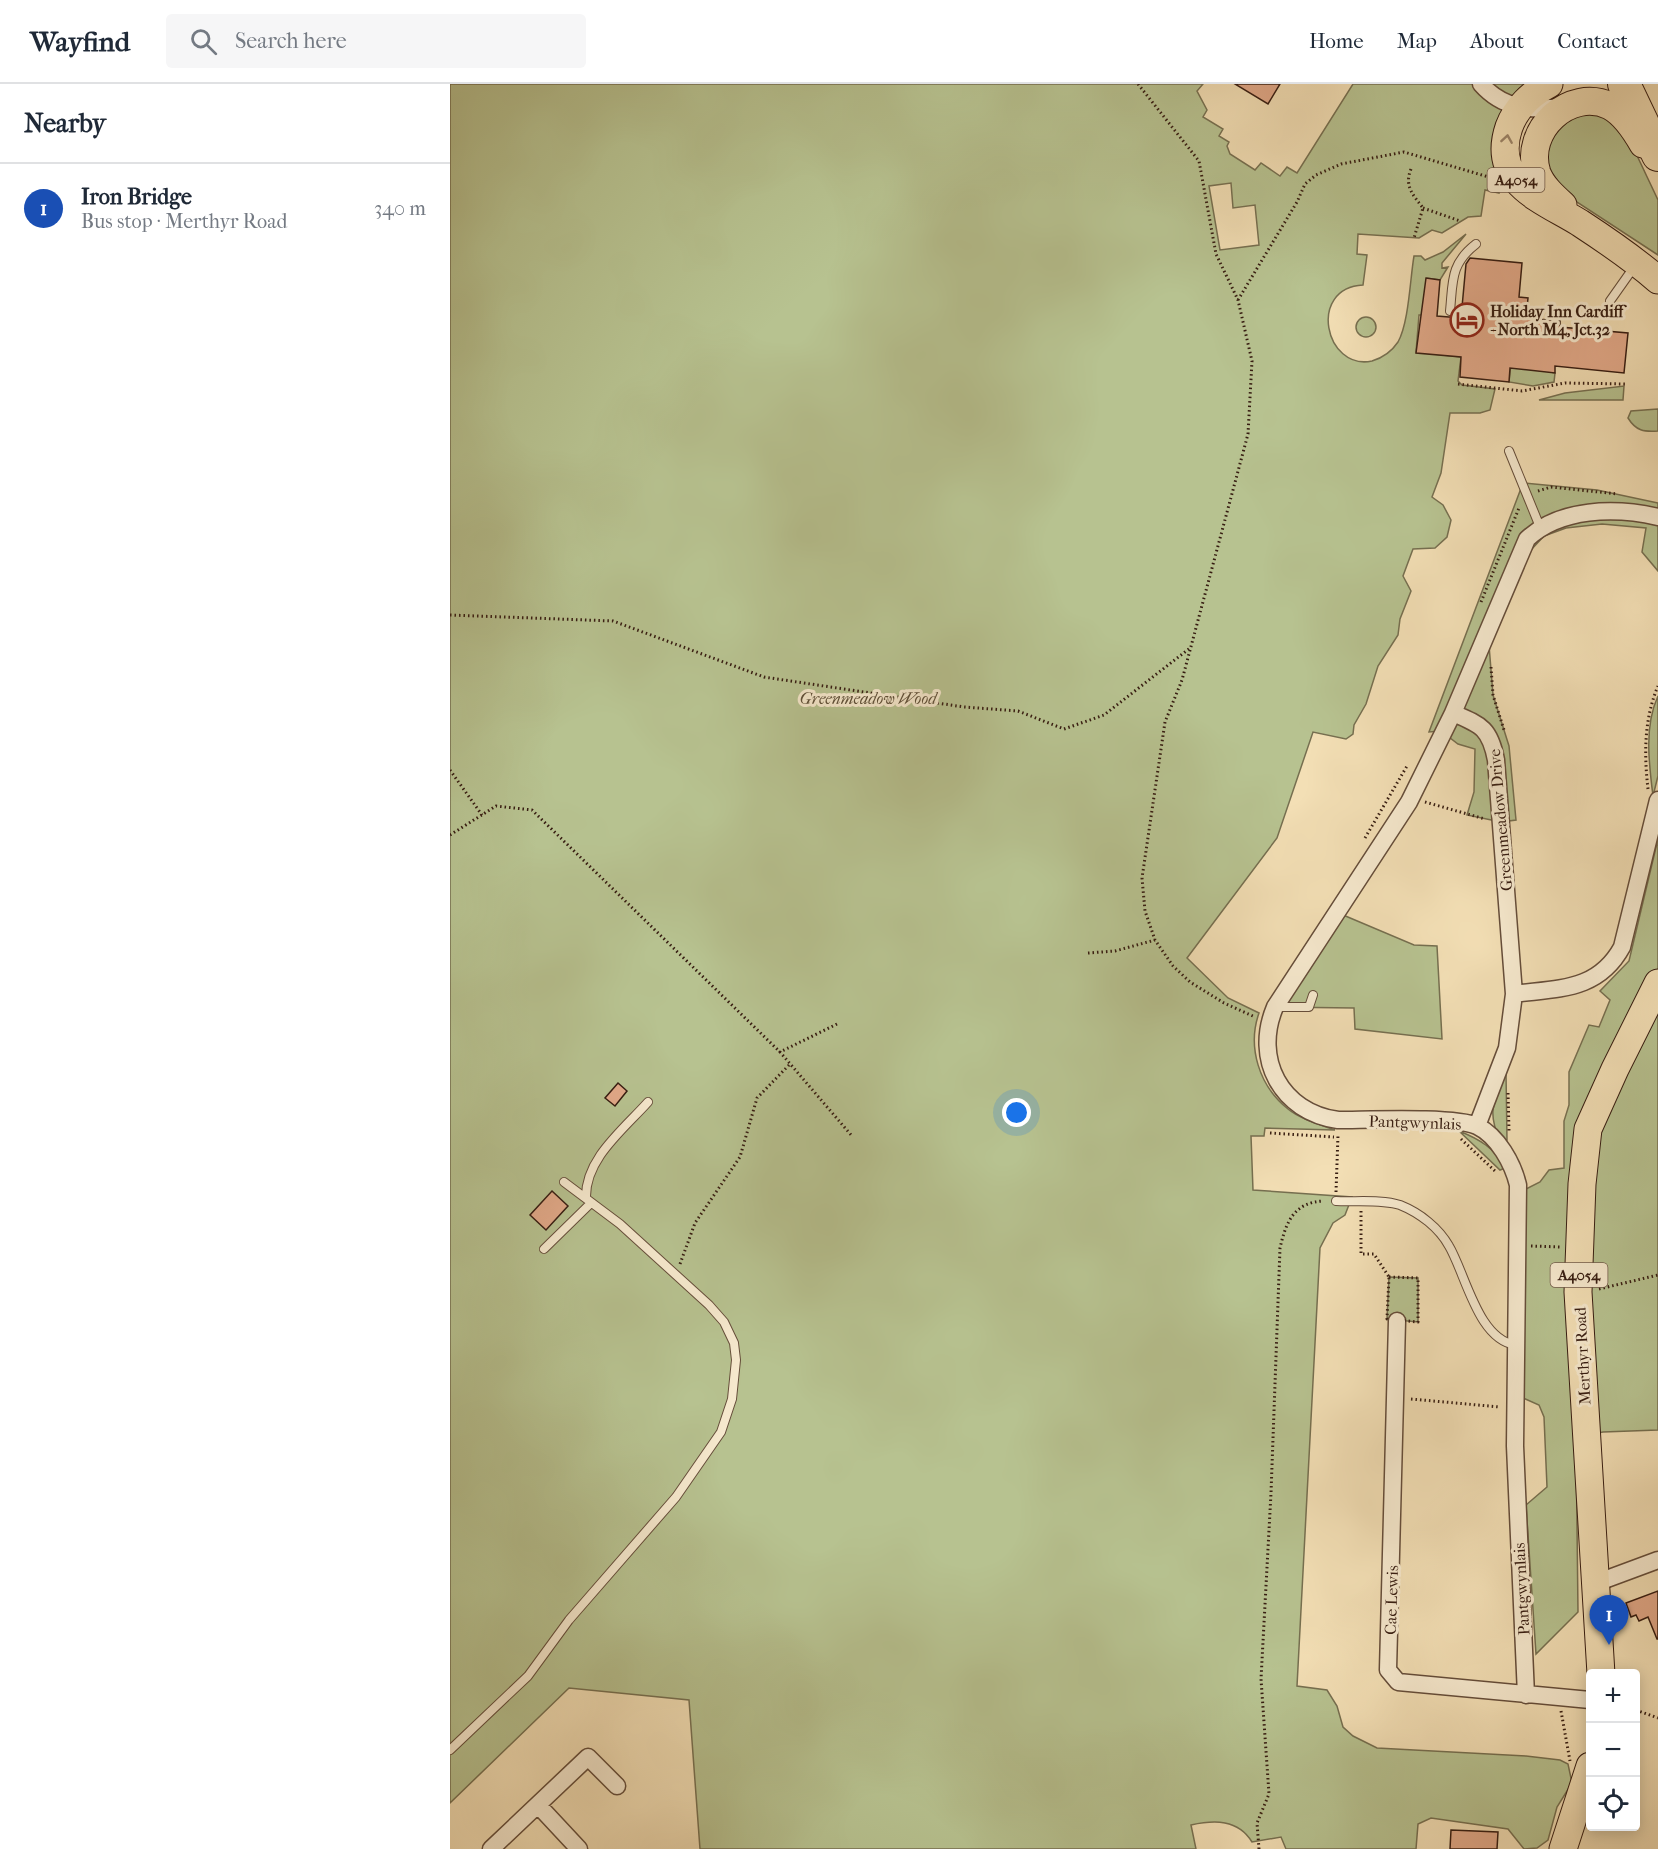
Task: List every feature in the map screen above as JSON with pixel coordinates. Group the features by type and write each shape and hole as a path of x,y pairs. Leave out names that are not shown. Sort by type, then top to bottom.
{"highway":[{"path":"1624,84 1658,154"}],"main road":[{"name":"A4054","path":"1541,85 1520,108 1510,124 1506,142 1507,160 1517,182 1538,200 1580,223 1658,280"},
{"path":"1564,106 1584,100 1612,107 1625,117 1658,167"},
{"name":"A4054","path":"1564,106 1553,116 1541,135 1536,151 1537,172 1544,185 1580,223"},
{"name":"Merthyr Road","path":"1601,1669 1578,1292 1588,1129 1658,983"},
{"path":"1563,1849 1580,1764"}],"street":[{"path":"1480,84 1499,100 1520,108 1564,106"},
{"path":"1453,713 1519,553 1527,539 1540,527 1586,514 1614,511 1658,517"},
{"name":"Pantgwynlais","path":"1453,713 1411,798 1275,1007 1268,1023 1266,1053 1276,1080 1293,1099 1309,1112 1338,1128 1442,1121 1477,1126 1514,1167 1518,1192 1515,1409 1526,1695"},
{"name":"Greenmeadow Drive","path":"1453,713 1479,725 1492,739 1501,822 1514,994 1507,1048 1477,1126"},
{"path":"1514,994 1581,985 1597,977 1614,962 1622,947 1657,805"},
{"name":"Cae Lewis","path":"1397,1321 1397,1397 1388,1670 1398,1682 1586,1700"},
{"path":"1596,1583 1658,1560"},
{"path":"491,1849 588,1757 617,1786"},
{"path":"538,1805 579,1849"}],"lane":[{"path":"1450,311 1455,266 1464,253 1476,244"},
{"path":"1610,301 1636,264"},
{"path":"1509,451 1540,527"},
{"path":"1275,1007 1309,1007 1313,995"},
{"path":"589,1201 586,1181 596,1161 648,1102"},
{"path":"450,1750 528,1676 569,1620 676,1497 721,1432 732,1399 736,1360 734,1343 724,1322 621,1224 564,1182"},
{"path":"544,1249 589,1201"},
{"path":"1336,1201 1398,1204 1435,1227 1449,1246 1476,1306 1493,1333 1505,1344 1516,1345"}],"path":[{"path":"1138,84 1199,161 1216,254 1238,300 1252,362 1248,434 1182,680 1165,722 1142,878 1146,911 1155,940 1173,966 1190,982 1224,1003 1268,1023"},
{"path":"1238,300 1297,202 1305,184 1316,175 1341,164 1404,152 1478,176 1517,182"},
{"path":"1411,169 1407,178 1409,189 1423,208 1460,221"},
{"path":"1414,238 1423,208"},
{"path":"1458,384 1522,391 1565,383 1625,384"},
{"path":"450,615 613,621 764,677 964,707 1018,711 1064,729 1104,715 1191,648"},
{"path":"1657,805 1649,796 1645,758 1650,707 1658,686"},
{"path":"450,770 482,815"},
{"path":"1411,798 1501,822"},
{"path":"450,835 496,806 532,810 780,1052 852,1136"},
{"path":"1088,953 1115,951 1155,940"},
{"path":"780,1052 837,1024"},
{"path":"676,1274 695,1223 740,1156 757,1098 790,1064"},
{"path":"1508,1082 1509,1160"},
{"path":"1442,1121 1518,1192"},
{"path":"1259,1849 1257,1823 1269,1794 1261,1679 1270,1516 1280,1248 1286,1223 1299,1208 1316,1202 1336,1201 1338,1128 1270,1132"},
{"path":"1361,1202 1361,1254 1374,1254 1389,1277 1387,1319 1418,1322 1418,1278 1389,1277"},
{"path":"1517,1245 1580,1247"},
{"path":"1578,1292 1658,1275"},
{"path":"1397,1397 1515,1409"},
{"path":"1558,1698 1580,1764"},
{"path":"1640,1712 1658,1719"}],"green space":[{"name":"Greenmeadow Wood","path":"450,84 1203,84 1197,91 1207,110 1203,117 1223,129 1219,136 1229,142 1227,146 1230,154 1255,170 1261,163 1280,176 1287,167 1297,173 1353,84 1549,84 1520,108 1517,182 1499,187 1499,193 1485,190 1481,216 1468,217 1442,233 1432,230 1419,238 1358,234 1357,254 1367,255 1363,285 1345,290 1334,300 1329,313 1329,328 1334,342 1343,354 1356,361 1372,361 1393,348 1402,334 1405,323 1414,256 1421,256 1425,260 1443,252 1466,234 1442,263 1442,268 1448,267 1440,280 1427,278 1425,315 1419,315 1416,352 1461,357 1458,381 1462,385 1495,389 1490,410 1480,413 1450,413 1441,473 1432,497 1443,505 1451,520 1447,537 1435,548 1413,549 1403,576 1411,591 1400,619 1398,635 1378,666 1366,704 1354,725 1353,734 1346,739 1313,732 1277,838 1187,958 1228,998 1259,1013 1254,1039 1255,1052 1263,1077 1278,1100 1298,1116 1335,1130 1265,1128 1264,1136 1251,1136 1253,1190 1352,1197 1345,1215 1333,1223 1320,1248 1297,1686 1327,1690 1337,1706 1343,1727 1353,1736 1377,1748 1526,1756 1560,1760 1568,1764 1572,1783 1557,1807 1548,1840 1537,1848 1524,1849 1508,1829 1431,1818 1418,1824 1416,1849 1286,1849 1281,1837 1252,1842 1246,1834 1233,1825 1208,1822 1191,1825 1196,1849 700,1849 689,1700 569,1688 450,1803","holes":["1231,183 1233,208 1255,205 1259,245 1220,250 1209,186"]},
{"path":"1589,108 1623,126 1658,200 1658,255 1563,193 1547,178 1546,132"},
{"path":"1366,317 1373,320 1376,327 1373,334 1366,337 1359,334 1356,327 1359,320"},
{"path":"1511,363 1555,373 1554,382 1533,386 1509,382"},
{"path":"1624,386 1623,400 1539,400 1565,393"},
{"path":"1658,409 1658,431 1641,430 1634,426 1628,418 1631,411"},
{"path":"1523,483 1597,490 1658,503 1658,571 1642,552 1646,528 1602,524 1566,528 1544,536 1530,551 1489,645 1493,695 1509,746 1516,820 1501,822 1467,815 1474,792 1475,749 1458,744 1441,731 1429,732"},
{"path":"1658,696 1658,776 1653,796 1649,732"},
{"path":"1658,839 1658,1430 1603,1432 1576,1437 1578,1612 1536,1654 1526,1505 1547,1487 1544,1417 1539,1405 1523,1398 1526,1189 1540,1182 1549,1170 1564,1168 1564,1121 1569,1105 1569,1072 1589,1025 1599,1027 1610,1000 1600,991 1629,961"},
{"path":"1336,912 1414,945 1437,946 1442,1039 1355,1029 1354,1008 1275,1007"},
{"path":"1506,1072 1507,1140 1500,1140 1493,1121 1493,1113"},
{"path":"1459,1131 1486,1145 1505,1168 1500,1170"},
{"path":"1389,1277 1418,1278 1418,1322 1387,1319"}],"building":[{"path":"1235,84 1280,84 1268,104"},
{"name":"Holiday Inn Cardiff - North M4, Jct.32","path":"1470,258 1522,263 1519,297 1528,298 1526,318 1560,321 1560,327 1628,333 1624,373 1555,366 1555,373 1510,368 1509,382 1460,377 1461,357 1416,353 1426,278 1440,280 1437,316 1461,318 1466,264"},
{"path":"618,1083 627,1091 615,1106 605,1098"},
{"path":"552,1191 568,1206 546,1230 530,1215"},
{"path":"1658,1591 1657,1639 1648,1617 1639,1621 1636,1615 1631,1617 1626,1603"},
{"path":"1451,1830 1498,1832 1497,1849 1450,1849"}],"place":[{"name":"Holiday Inn Cardiff - North M4, Jct.32","path":"1467,320"},
{"name":"Iron Bridge","path":"1609,1645"}]}
